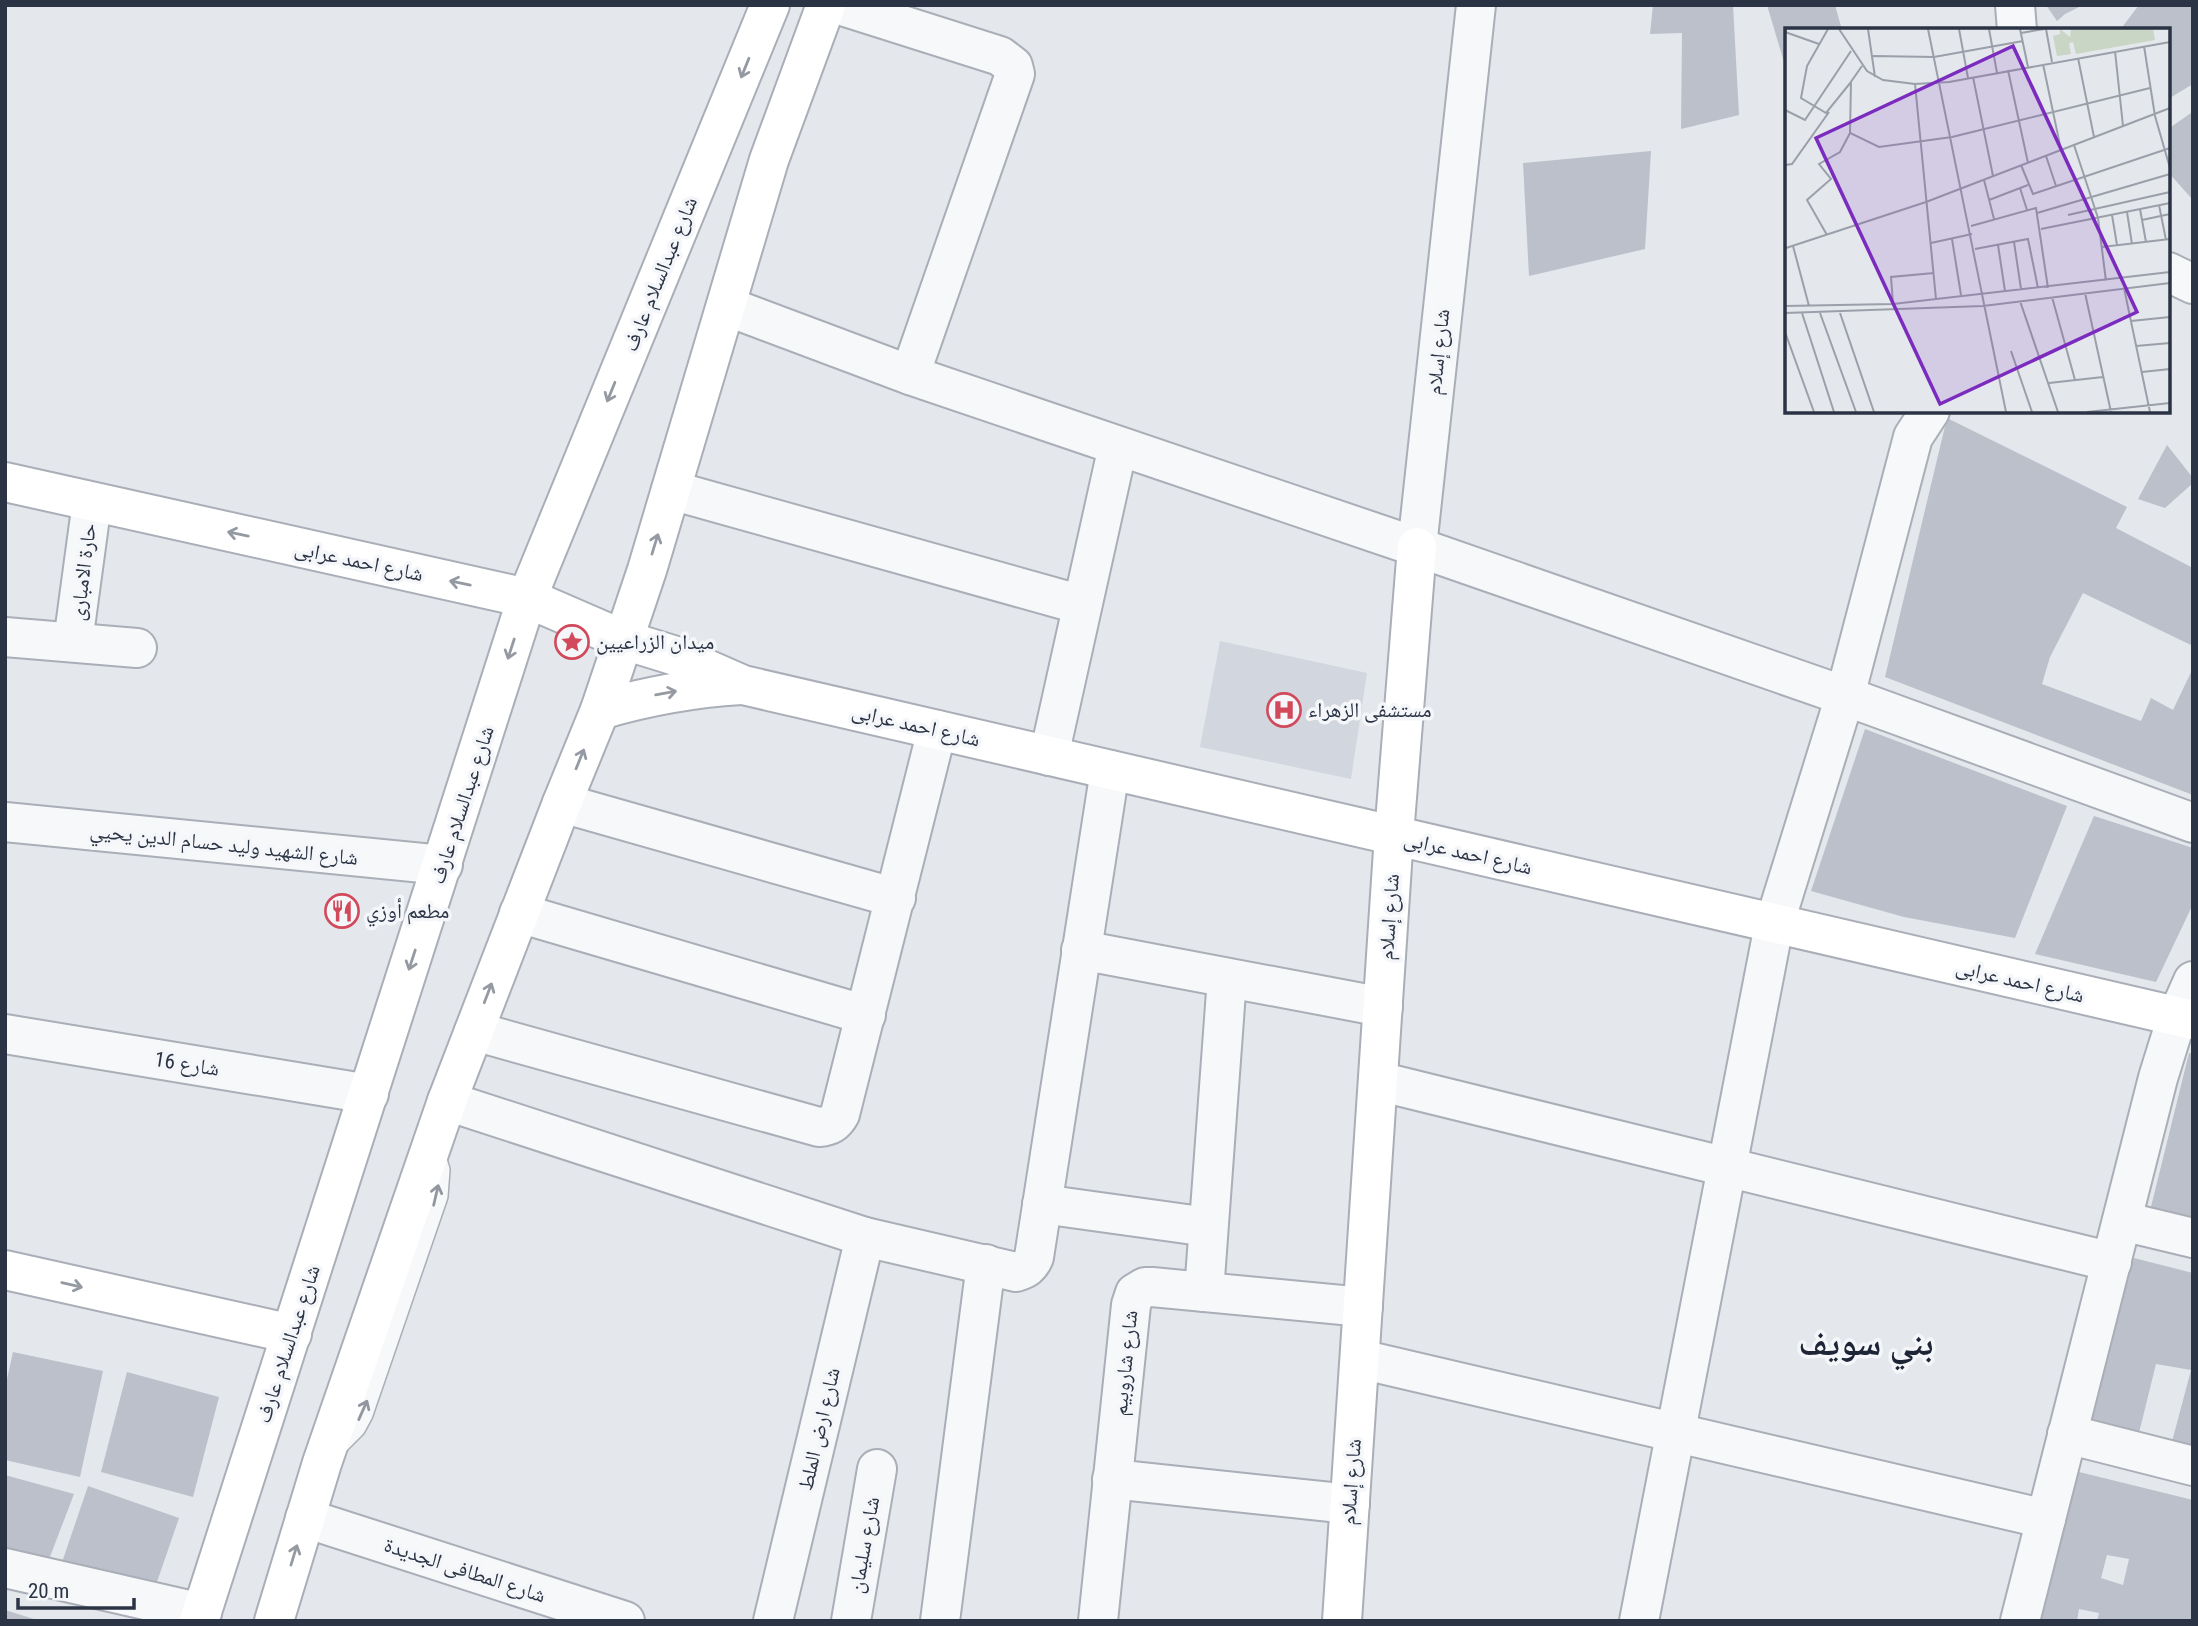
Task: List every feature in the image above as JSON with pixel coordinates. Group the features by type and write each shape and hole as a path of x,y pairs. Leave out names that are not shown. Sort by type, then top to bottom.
{"main road":[{"name":"شارع عبدالسلام عارف","path":"200,1617 527,598 771,5"},
{"path":"274,1621 322,1463 433,1140 600,710 624,640 769,160 826,5"},
{"name":"شارع احمد عرابى","path":"5,482 527,598 624,640 679,657 743,685 2185,1019"},
{"name":"شارع إسلام","path":"1342,1621 1394,835 1417,547"},
{"name":"شارع احمد عرابى","path":"600,710 671,692 743,685"},
{"path":"5,1270 292,1334"}],"street":[{"path":"839,5 1000,56 1013,66 1015,74 910,375"},
{"name":"شارع إسلام","path":"1417,547 1476,5"},
{"path":"2015,5 2017,28"},
{"path":"2170,273 2193,284"},
{"path":"726,306 910,375 1045,419 1845,696 2193,823"},
{"path":"1639,1621 1774,925 1845,696 1913,437 1929,413"},
{"path":"1049,756 1118,446"},
{"path":"671,490 1082,606"},
{"name":"حارة الامبارى","path":"73,642 92,502"},
{"path":"5,637 137,649"},
{"path":"474,1031 819,1127 836,1121 896,898 937,730"},
{"path":"447,1101 865,1237 1016,1272 1030,1265 1042,1204 1110,770"},
{"path":"562,803 896,898"},
{"name":"شارع الشهيد وليد حسام الدين يحيي","path":"5,822 443,865"},
{"path":"519,913 866,1014"},
{"path":"1081,950 1383,1007"},
{"path":"1204,1292 1227,978"},
{"path":"2020,1621 2158,1078 2185,1019 2193,981"},
{"name":"شارع 16","path":"5,1034 369,1094"},
{"path":"1378,1081 2112,1262"},
{"path":"1042,1204 1208,1227"},
{"path":"2122,1221 2193,1238"},
{"name":"شارع ارض الملط","path":"773,1621 865,1237"},
{"path":"940,1621 986,1264"},
{"name":"شارع شاروبيم","path":"1098,1621 1130,1304 1135,1293 1145,1287 1363,1307"},
{"path":"1360,1359 2046,1519"},
{"path":"2067,1434 2193,1466"},
{"name":"شارع سليمان","path":"851,1621 877,1469"},
{"path":"1112,1479 1350,1504"},
{"name":"شارع المطافى الجديدة","path":"305,1518 546,1609 625,1621"},
{"path":"5,1568 200,1617"}],"shaded area":[{"name":"مستشفى الزهراء","path":"1220,641 1367,673 1351,779 1200,747"}],"building":[{"path":"1653,5 1733,5 1739,115 1681,129 1682,33 1650,34"},
{"path":"1767,5 1835,5 1841,28 1785,28 1785,66"},
{"path":"2046,5 2083,5 2057,21"},
{"path":"2139,5 2193,5 2193,84 2170,98 2170,28 2122,28"},
{"path":"2191,113 2193,115 2193,200 2170,174 2170,128"},
{"path":"1651,151 1645,249 1529,276 1523,163"},
{"path":"1947,418 2127,507 2116,528 2193,568 2193,646 2083,593 2050,657 2042,684 2141,721 2151,698 2173,710 2193,668 2193,795 1885,677"},
{"path":"2167,445 2193,478 2193,483 2165,508 2138,499"},
{"path":"1865,729 2067,806 2015,938 1904,917 1811,891"},
{"path":"2094,816 2193,848 2193,904 2156,982 2035,954"},
{"path":"2189,1053 2193,1054 2193,1224 2149,1215"},
{"path":"2126,1256 2193,1273 2193,1459 2169,1453 2191,1370 2156,1364 2137,1441 2082,1430"},
{"path":"13,1352 103,1371 80,1477 5,1460 5,1388"},
{"path":"127,1372 219,1397 193,1497 101,1472"},
{"path":"2067,1469 2193,1500 2193,1621 2097,1621 2099,1613 2079,1609 2077,1621 2032,1621","holes":["2107,1555 2129,1559 2123,1585 2101,1578"]},
{"path":"5,1475 74,1494 38,1588 5,1571"},
{"path":"88,1486 179,1518 148,1608 57,1577"},
{"path":"5,1610 37,1620 37,1621 5,1621"}],"place":[{"name":"ميدان الزراعيين","path":"572,642"},
{"name":"مستشفى الزهراء","path":"1284,710"},
{"name":"مطعم أوزي","path":"342,911"}],"district":[{"name":"بني سويف","path":"1866,1343"}]}
